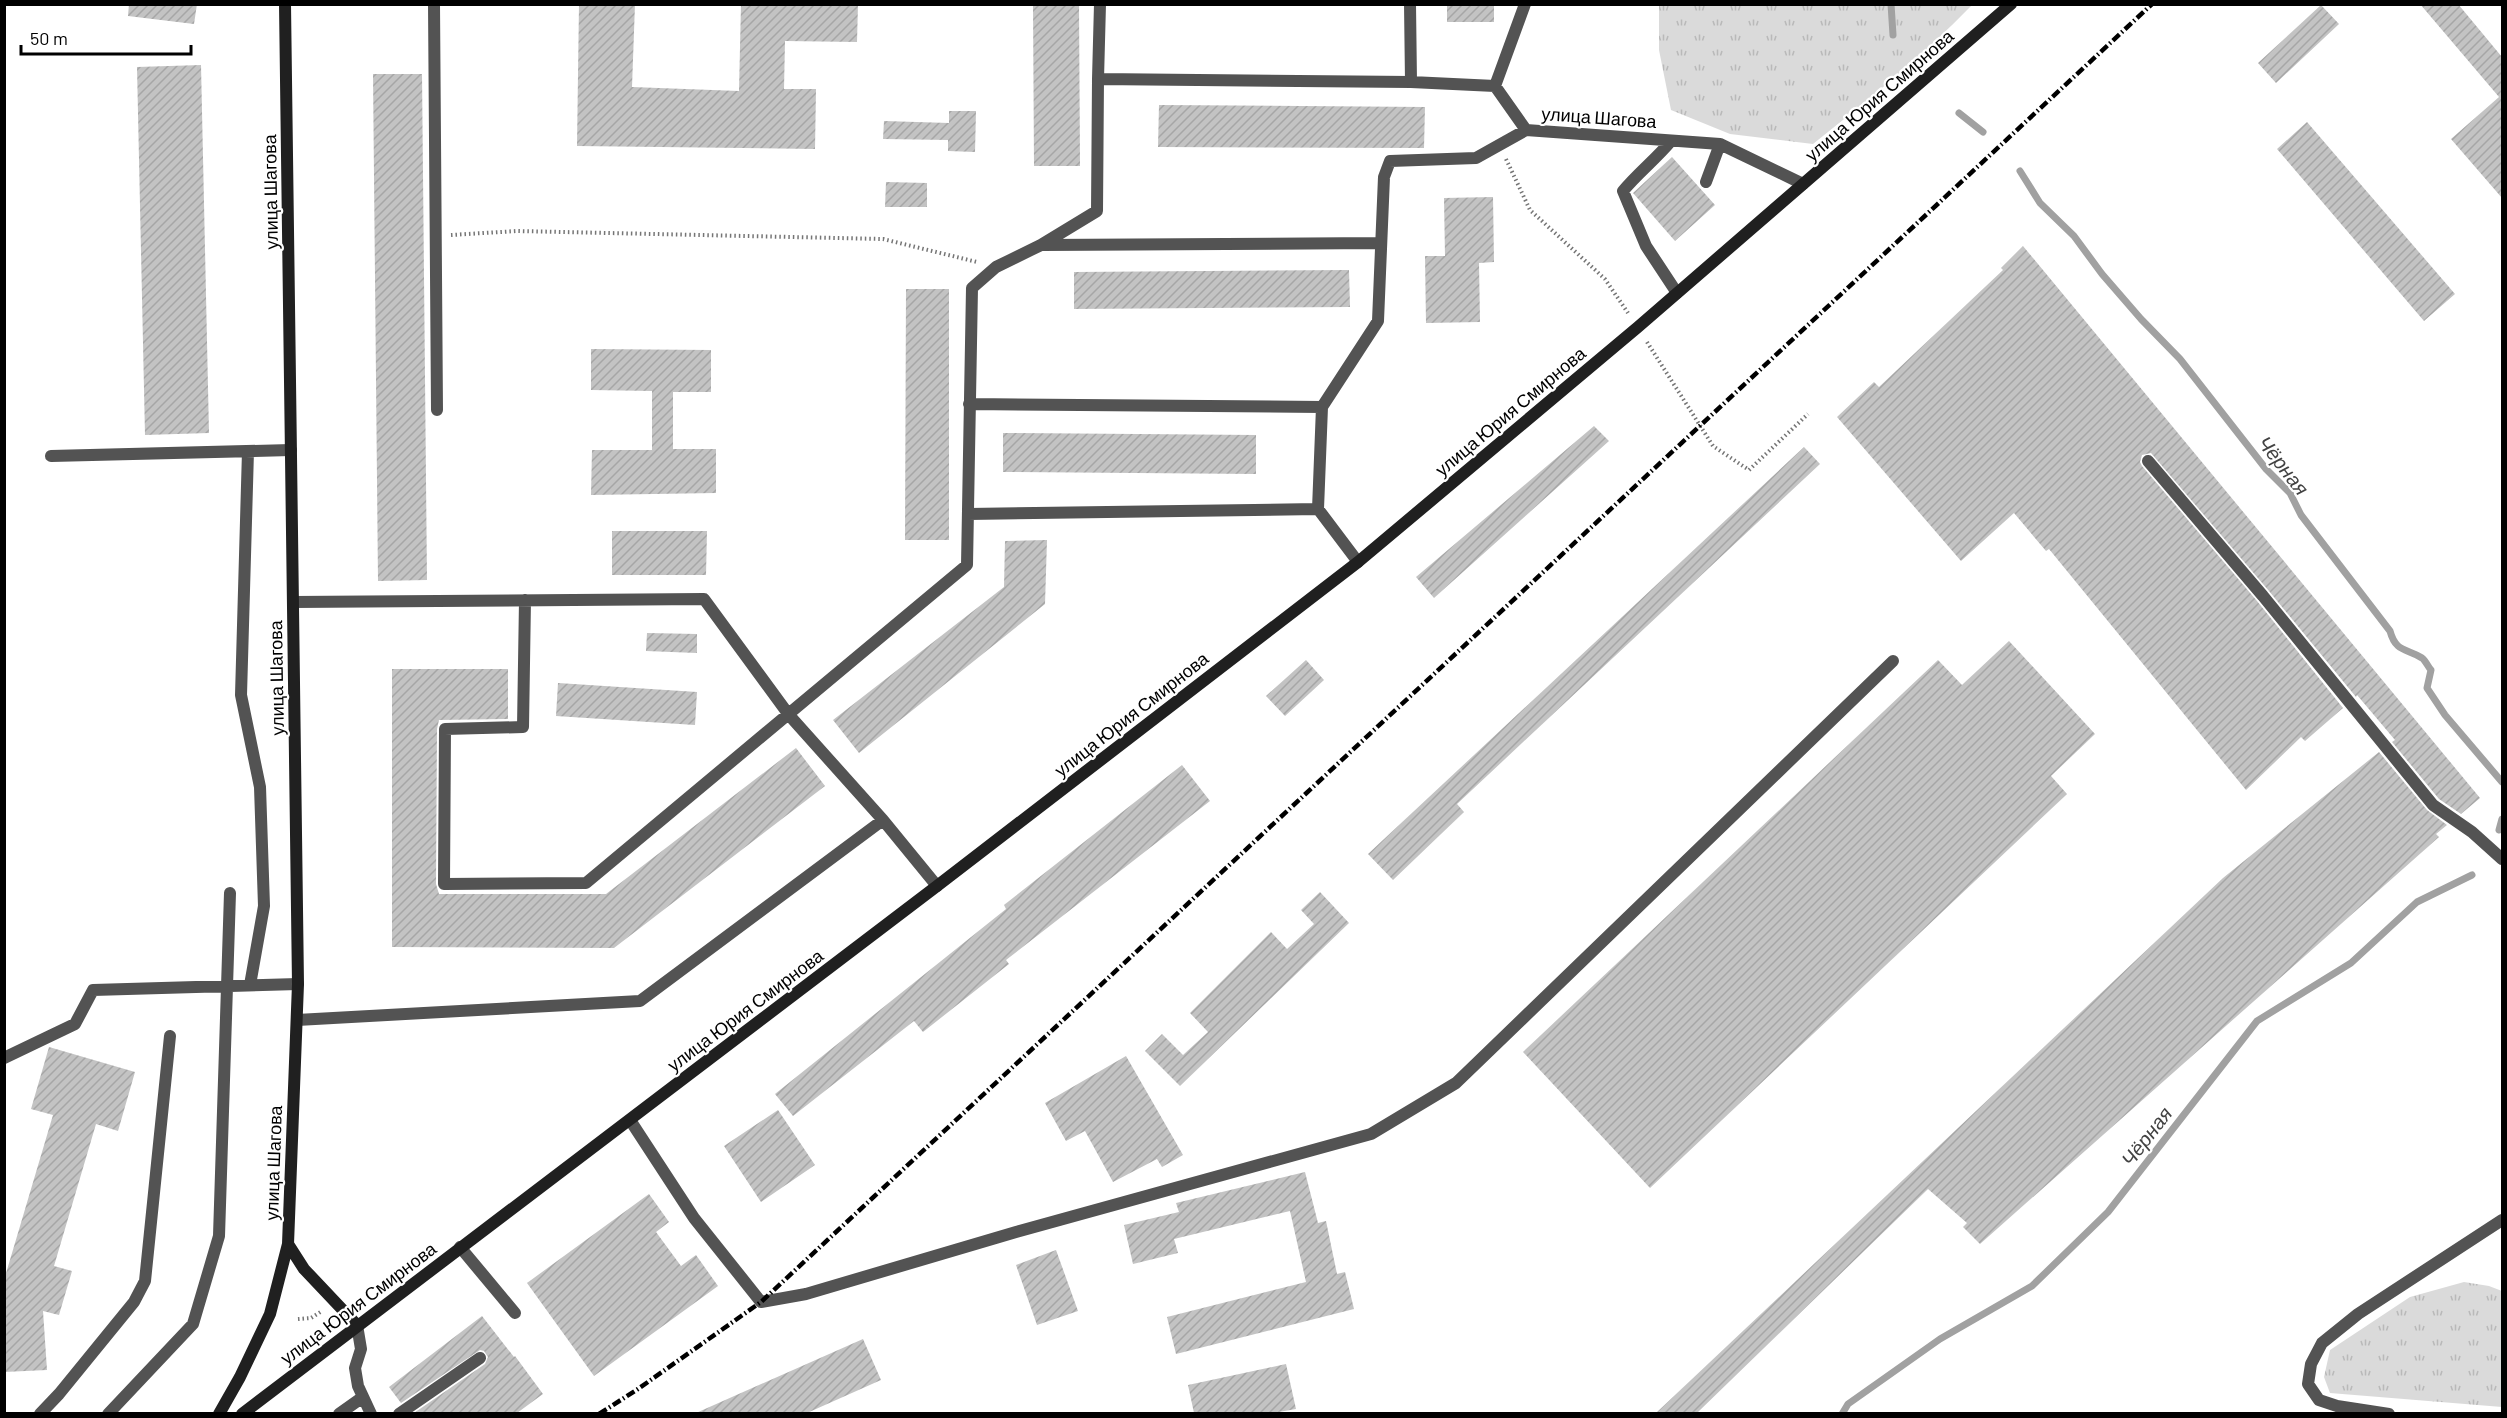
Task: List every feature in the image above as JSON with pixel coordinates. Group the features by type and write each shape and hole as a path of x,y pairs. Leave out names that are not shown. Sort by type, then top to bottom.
{"main road":[{"name":"улица Шагова","path":"285,4 298,984 288,1244 304,1269 357,1325"},
{"name":"улица Юрия Смирнова","path":"242,1413 630,1120 1359,562 1677,293 2011,4"},
{"path":"219,1413 240,1377 270,1314 288,1244"}],"lane":[{"path":"434,4 437,410"},
{"path":"525,600 523,727 445,729 444,884 586,884 967,565 972,288 996,267 1041,245 1097,211 1100,4"},
{"path":"1410,4 1411,82"},
{"path":"1098,79 1411,82 1495,86 1525,4"},
{"name":"улица Шагова","path":"1495,86 1526,129 1720,144 1803,184"},
{"path":"1359,562 1318,509 1322,408 1378,321 1384,177 1390,161 1476,158 1526,129"},
{"path":"1671,141 1623,191 1646,246 1677,293"},
{"path":"1706,182 1720,144"},
{"path":"1041,245 1380,243"},
{"path":"969,404 1322,408"},
{"path":"51,456 291,450"},
{"path":"248,452 241,695 260,788 264,906 250,985"},
{"path":"2148,461 2263,596 2433,804 2472,832 2502,859"},
{"path":"968,514 1318,509"},
{"path":"293,602 704,599 789,715 883,820 937,886"},
{"path":"630,1120 694,1218 761,1302 806,1294 1016,1232 1371,1134 1456,1083 1893,661"},
{"path":"297,1020 640,1001 883,820"},
{"path":"108,1413 194,1324 219,1236 230,893"},
{"path":"4,1058 75,1024 93,990 298,984"},
{"path":"40,1413 59,1394 134,1302 145,1281 170,1036"},
{"path":"2390,1413 2337,1406 2319,1400 2308,1384 2311,1364 2322,1343 2358,1314 2502,1220"},
{"path":"460,1247 515,1313"},
{"path":"357,1325 361,1349 355,1368 358,1386 371,1413"},
{"path":"399,1413 480,1358"},
{"path":"339,1413 363,1397"}],"path":[{"path":"437,235 517,231 883,238 996,267"},
{"path":"298,1319 311,1318 322,1311"}],"green space":[{"path":"1659,4 1972,5 1915,60 1813,144 1730,134 1671,110 1659,50"},
{"path":"2464,1282 2489,1286 2502,1291 2502,1407 2330,1393 2324,1377 2330,1350 2410,1297"}],"building":[{"path":"129,4 197,4 194,24 128,16"},
{"path":"579,4 635,4 632,87 739,91 741,4 858,4 857,42 785,41 784,89 816,89 815,149 577,146"},
{"path":"1033,4 1079,4 1080,166 1034,166"},
{"path":"1447,4 1494,4 1494,22 1447,22"},
{"path":"2420,4 2458,4 2502,57 2502,198 2451,139 2499,97"},
{"path":"2321,5 2339,24 2276,83 2258,63"},
{"path":"201,65 209,433 145,435 137,67"},
{"path":"373,74 422,74 427,580 378,581"},
{"path":"1159,105 1425,107 1424,148 1158,147"},
{"path":"949,111 976,111 975,152 948,151 948,140 883,139 884,121 949,123"},
{"path":"2307,122 2455,294 2424,321 2277,149"},
{"path":"1672,157 1715,205 1675,241 1633,193"},
{"path":"886,182 927,183 927,207 885,207"},
{"path":"1493,197 1494,262 1479,263 1480,322 1426,323 1425,256 1445,256 1444,198"},
{"path":"2023,246 2480,798 2461,814 2439,799 2392,742 2395,740 2357,695 2356,697 2151,453 2142,455 2140,462 2142,466 2257,601 2343,708 2305,741 2301,737 2246,790 2049,549 2046,551 2014,513 1961,561 1837,417 1874,382 1879,387 2003,270 2001,268"},
{"path":"1349,270 1350,307 1074,309 1074,272"},
{"path":"906,289 949,289 949,540 905,540"},
{"path":"591,349 711,350 711,392 673,392 673,449 716,449 716,493 591,495 592,450 652,450 652,391 591,390"},
{"path":"1594,426 1609,441 1434,598 1416,577"},
{"path":"1003,433 1256,435 1256,474 1003,472"},
{"path":"1804,447 1820,464 1457,804 1464,812 1393,880 1368,854"},
{"path":"612,531 707,531 706,575 612,575"},
{"path":"1047,540 1045,604 859,753 833,720 1004,587 1005,541"},
{"path":"647,633 697,634 697,653 646,651"},
{"path":"2009,641 2095,734 2051,776 2067,794 1650,1188 1523,1052 1938,660 1962,685"},
{"path":"1306,660 1324,680 1285,716 1266,696"},
{"path":"392,669 508,669 508,719 439,720 437,729 436,884 439,894 606,894 796,748 825,786 614,948 392,947"},
{"path":"558,683 697,692 695,725 556,716"},
{"path":"2379,752 2427,810 2447,825 2436,834 2439,837 1980,1244 1963,1227 1967,1223 1928,1189 1697,1413 1656,1413 2223,878"},
{"path":"1182,765 1210,801 1006,960 1009,964 923,1032 914,1021 793,1116 775,1094 1006,909 1004,905"},
{"path":"1320,892 1349,923 1180,1086 1145,1051 1162,1034 1183,1055 1208,1032 1190,1013 1271,932 1287,949 1314,924 1301,910"},
{"path":"49,1047 135,1072 118,1131 96,1124 54,1266 72,1271 59,1315 43,1311 47,1370 4,1372 4,1280 53,1115 31,1109"},
{"path":"1126,1056 1183,1155 1162,1167 1157,1159 1113,1182 1085,1131 1066,1141 1045,1103"},
{"path":"778,1110 815,1165 761,1202 724,1146"},
{"path":"1305,1172 1318,1223 1326,1221 1337,1274 1345,1272 1354,1309 1176,1354 1167,1317 1306,1282 1290,1211 1174,1239 1178,1253 1133,1264 1124,1225 1179,1212 1176,1203"},
{"path":"649,1194 669,1222 656,1232 681,1266 696,1255 718,1286 594,1376 527,1283"},
{"path":"1056,1250 1078,1311 1037,1325 1016,1265"},
{"path":"482,1316 543,1394 517,1413 414,1413 485,1364 488,1357 484,1351 480,1350 401,1403 389,1387"},
{"path":"863,1339 881,1380 807,1413 696,1413"},
{"path":"1286,1364 1296,1409 1273,1413 1194,1413 1188,1385"}],"waterway":[{"name":"Чёрная","path":"1891,4 1893,35"},
{"name":"Чёрная","path":"1959,113 1983,132"},
{"name":"Чёрная","path":"2020,171 2040,203 2074,236 2102,274 2180,359 2266,469 2290,493 2301,515 2390,631 2395,643 2425,661 2431,670 2427,688 2445,715 2502,782"},
{"name":"Чёрная","path":"2499,830 2502,819"},
{"name":"Чёрная","path":"1842,1414 1848,1404 1940,1339 2032,1286 2108,1212 2257,1021 2351,963 2417,902 2472,875"}],"railway":[{"path":"599,1414 761,1302 2152,4"}]}
